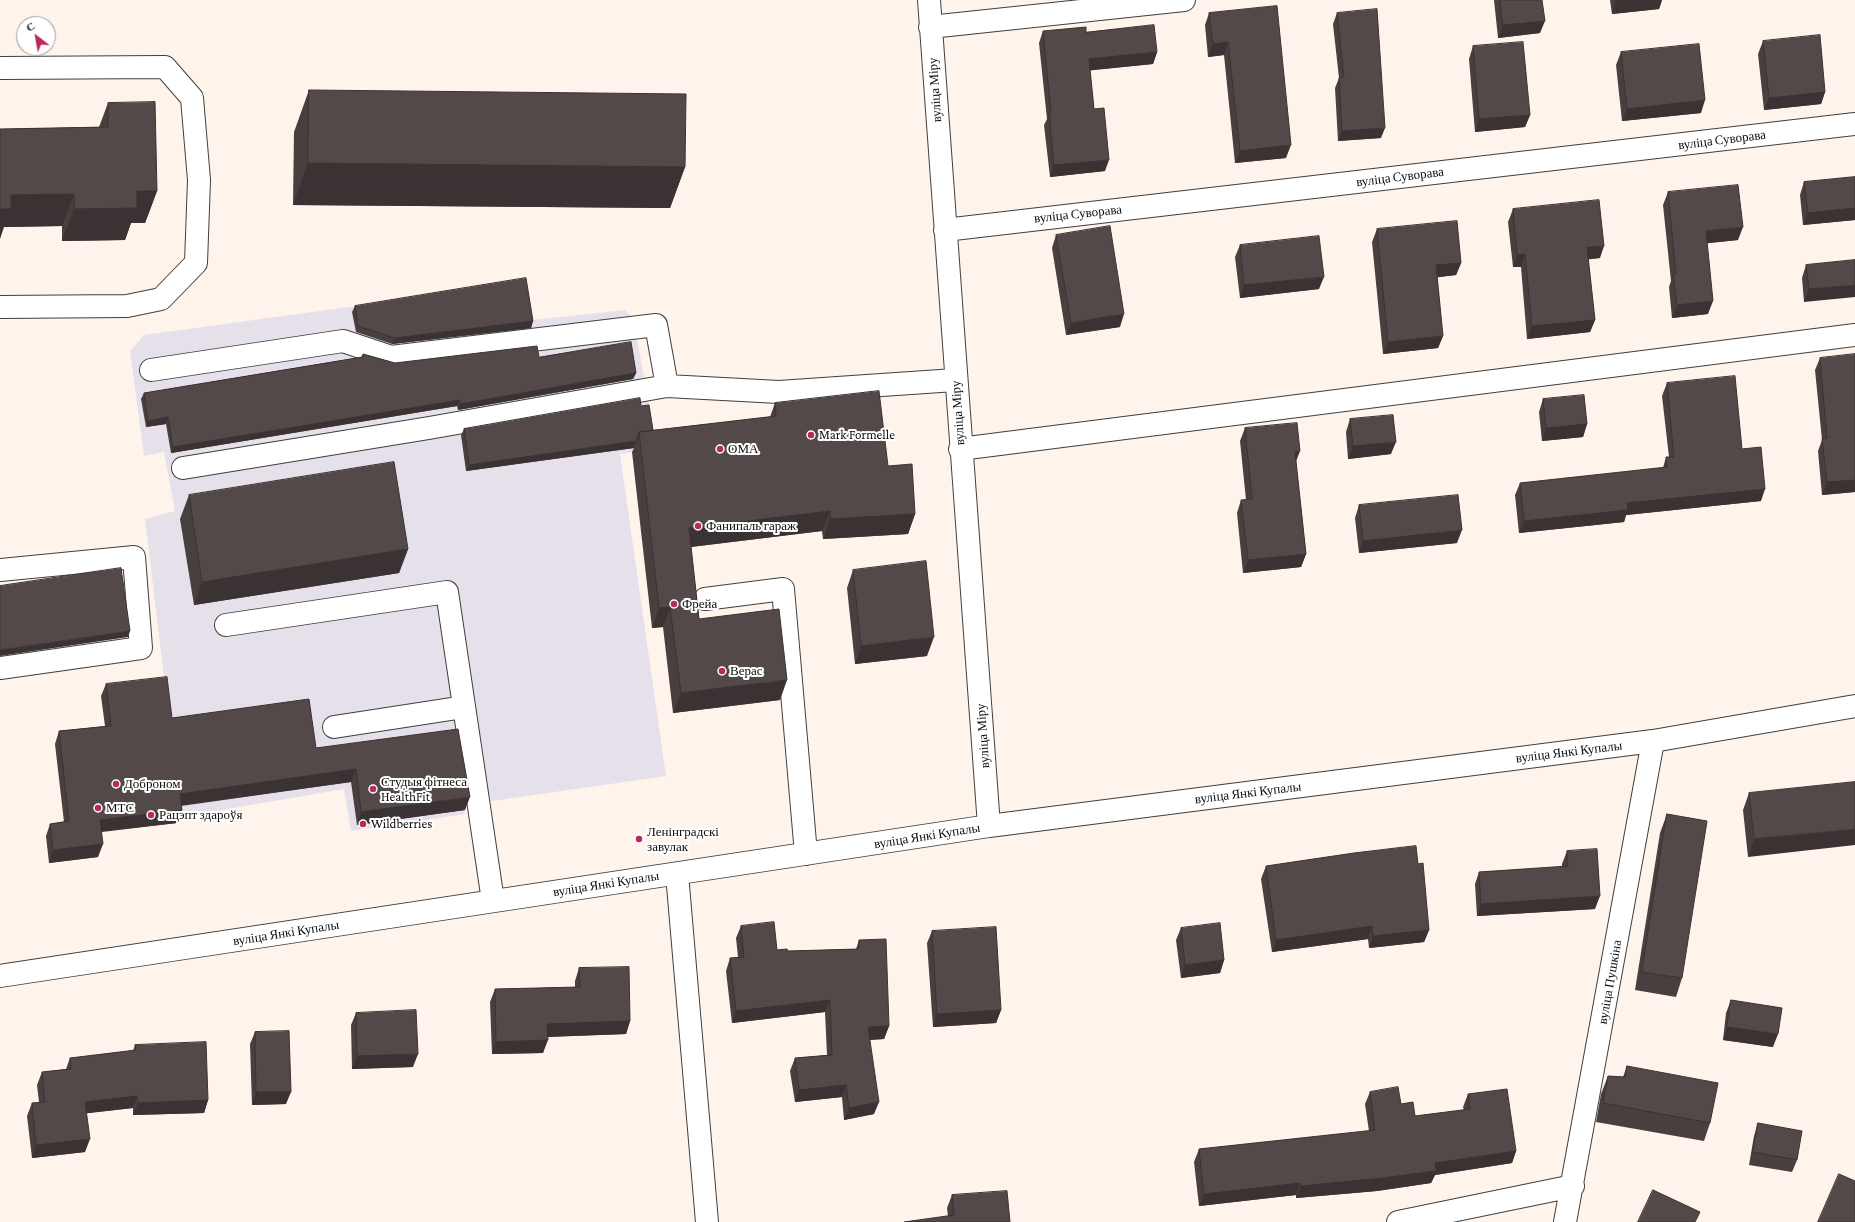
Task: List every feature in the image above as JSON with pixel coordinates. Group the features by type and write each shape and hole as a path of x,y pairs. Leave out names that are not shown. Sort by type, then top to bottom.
{"street":[{"name":"вуліца Міру","path":"929,0 944,230 987,792 988,826"},
{"path":"930,27 1184,0"},
{"path":"0,68 165,67 192,98 199,180 196,262 161,299 127,306 0,307"},
{"name":"вуліца Суворава","path":"944,230 1855,124"},
{"path":"151,370 343,341 392,357 656,325 668,386"},
{"path":"960,449 1855,335"},
{"path":"182,468 429,428 668,386 779,392 955,380"},
{"path":"0,570 134,557 141,648 0,668"},
{"path":"705,599 783,590 806,854"},
{"path":"226,625 447,592 493,901"},
{"name":"вуліца Янкі Купалы","path":"0,976 988,826 1653,741 1855,706"},
{"path":"334,727 464,707"},
{"name":"вуліца Пушкіна","path":"1565,1222 1573,1186 1653,741"},
{"path":"677,874 707,1222"},
{"path":"1398,1222 1573,1186"}],"shaded area":[{"path":"525,283 532,320 626,310 634,322 657,449 620,454 666,776 464,805 465,814 351,831 344,789 181,817 145,519 175,511 164,452 144,456 130,351 144,335"}],"building":[{"path":"1500,0 1542,0 1545,21 1503,25"},
{"path":"1277,6 1291,145 1240,151 1228,42 1213,44 1209,13"},
{"path":"1377,9 1385,128 1342,131 1339,78 1344,77 1337,13"},
{"path":"1154,25 1157,52 1089,59 1094,109 1104,108 1109,160 1054,165 1049,114 1051,113 1043,31 1086,27 1086,32"},
{"path":"1820,35 1825,92 1769,98 1763,41"},
{"path":"1523,42 1530,115 1479,119 1473,46"},
{"path":"1699,44 1705,100 1627,109 1621,52"},
{"path":"309,90 686,94 685,167 308,163"},
{"path":"155,102 157,191 137,191 137,208 74,209 74,194 11,195 11,209 0,209 0,129 108,127 108,103"},
{"path":"1855,177 1855,208 1808,213 1804,182"},
{"path":"1738,185 1743,227 1706,231 1713,301 1677,305 1673,274 1676,274 1668,192"},
{"path":"1599,200 1604,246 1587,247 1595,320 1532,326 1525,254 1517,255 1513,209"},
{"path":"1457,221 1461,263 1436,265 1443,336 1388,342 1377,229"},
{"path":"1110,226 1124,314 1071,323 1056,235"},
{"path":"1319,236 1324,277 1244,285 1240,245"},
{"path":"1855,260 1855,285 1809,289 1806,265"},
{"path":"526,278 533,321 395,338 358,326 355,306"},
{"path":"631,342 636,373 460,404 460,400 173,447 168,417 148,421 144,393 363,357 363,354 395,363 537,346 539,357"},
{"path":"1855,354 1855,480 1827,482 1822,439 1827,438 1820,358"},
{"path":"1735,376 1742,449 1761,447 1765,489 1627,503 1628,510 1524,521 1520,483 1667,467 1666,457 1674,457 1667,383"},
{"path":"879,391 888,466 912,464 915,514 830,519 830,511 689,528 699,619 779,609 787,680 681,693 670,607 659,608 639,432 776,416 775,403"},
{"path":"1584,395 1587,424 1546,428 1543,399"},
{"path":"640,398 641,406 649,405 653,430 639,432 636,441 469,465 464,429"},
{"path":"1393,415 1396,442 1353,446 1350,419"},
{"path":"1297,423 1300,451 1295,452 1306,554 1248,560 1241,500 1252,499 1245,428"},
{"path":"394,462 408,549 202,582 189,495"},
{"path":"1458,495 1462,530 1363,541 1359,505"},
{"path":"926,561 934,637 861,646 853,570"},
{"path":"121,568 130,631 0,650 0,586"},
{"path":"167,677 172,718 309,699 316,748 458,729 470,797 361,812 356,769 180,794 182,810 100,820 103,844 53,850 50,824 69,821 59,731 111,726 106,684"},
{"path":"1855,782 1855,829 1754,839 1749,793"},
{"path":"1667,814 1707,821 1682,978 1642,972"},
{"path":"1416,846 1418,864 1423,863 1429,930 1373,936 1372,926 1276,940 1266,866 1354,853"},
{"path":"1597,849 1600,896 1481,904 1479,872 1568,866 1567,851"},
{"path":"774,922 777,950 859,949 859,940 886,939 889,1026 868,1027 879,1102 849,1108 846,1085 799,1090 795,1058 832,1055 830,1000 736,1011 730,958 744,957 741,926"},
{"path":"1220,923 1224,960 1185,965 1181,928"},
{"path":"996,927 1001,1010 937,1014 932,931"},
{"path":"629,967 630,1021 547,1024 548,1040 496,1042 495,989 580,987 579,968"},
{"path":"1731,1000 1782,1008 1778,1034 1727,1027"},
{"path":"416,1010 418,1054 357,1056 356,1013"},
{"path":"289,1031 291,1092 256,1092 255,1032"},
{"path":"206,1042 208,1100 138,1103 137,1096 85,1102 90,1139 36,1145 32,1103 45,1102 42,1072 71,1069 70,1058 136,1050 135,1045"},
{"path":"1627,1066 1718,1083 1710,1123 1603,1103 1608,1076 1625,1077"},
{"path":"1398,1087 1401,1104 1413,1102 1415,1116 1470,1109 1468,1094 1507,1089 1516,1151 1435,1163 1436,1171 1382,1178 1301,1186 1300,1183 1204,1194 1199,1149 1375,1130 1370,1092"},
{"path":"1758,1123 1802,1131 1797,1160 1753,1152"},
{"path":"1839,1174 1855,1181 1855,1222 1818,1222"},
{"path":"1653,1190 1700,1212 1695,1222 1638,1222"},
{"path":"1007,1191 1010,1222 904,1222 954,1215 952,1195"}],"place":[{"name":"Mark Formelle","path":"811,435"},
{"name":"ОМА","path":"720,449"},
{"name":"Фанипаль гараж","path":"698,526"},
{"name":"Фрейа","path":"674,604"},
{"name":"Верас","path":"722,671"},
{"name":"Доброном","path":"116,784"},
{"name":"Студыя фітнеса HealthFit","path":"373,789"},
{"name":"МТС","path":"98,808"},
{"name":"Рацэпт здароўя","path":"151,815"},
{"name":"Wildberries","path":"363,824"},
{"name":"Ленінградскі завулак","path":"639,839"}]}
